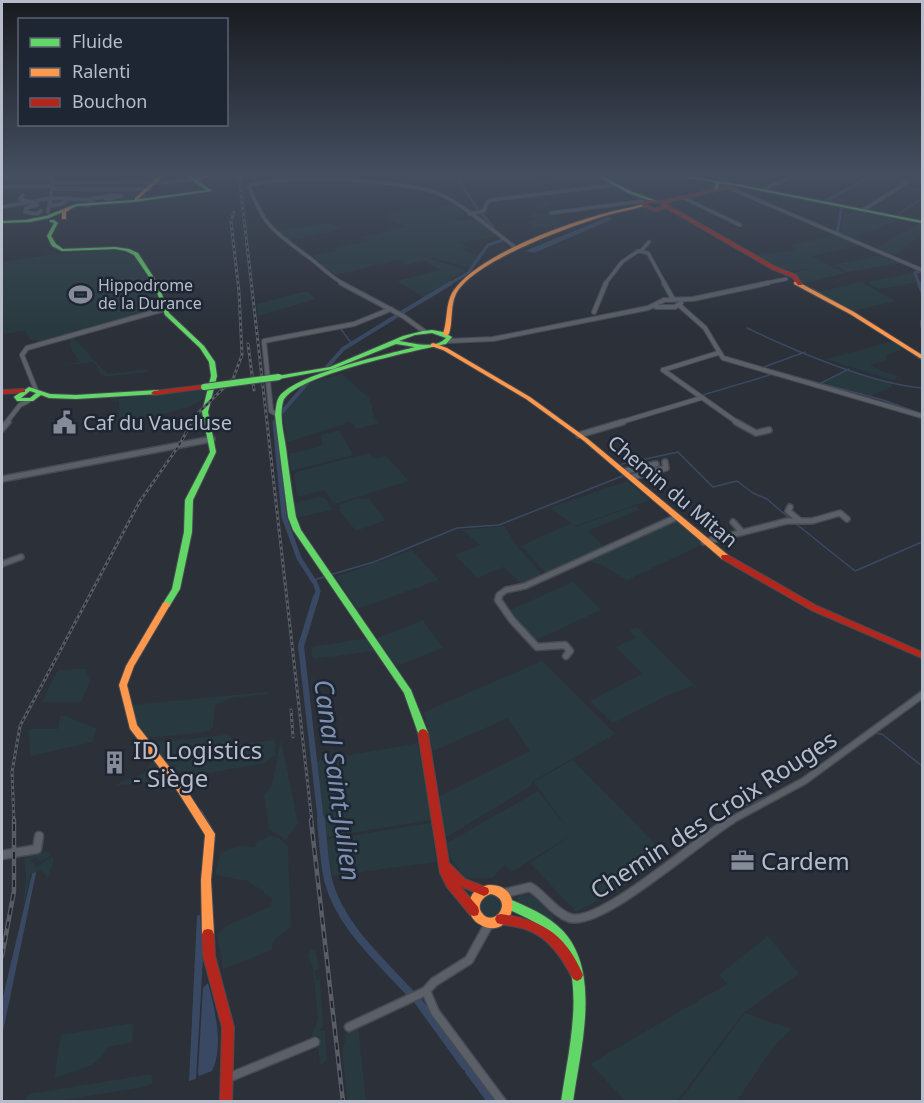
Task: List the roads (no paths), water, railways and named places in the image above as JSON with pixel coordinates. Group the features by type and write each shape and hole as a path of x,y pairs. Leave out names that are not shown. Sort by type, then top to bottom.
{"street":[{"path":"49,225 52,245 59,249 72,251 120,249 135,254 159,290 165,309 181,329 201,345 211,359 216,379 206,397 205,413 213,452 189,500 184,556 176,589 130,666 123,685 133,726 187,797 210,834 206,880 209,956 228,1027 226,1101"},
{"path":"268,225 333,278 391,309 421,347 445,340 455,293 477,273 511,253 577,225"},
{"path":"488,225 516,248"},
{"path":"697,225 727,240 785,278 852,312 922,357"},
{"path":"819,225 922,270"},
{"path":"643,252 644,246 649,242"},
{"path":"643,252 651,259 668,293 705,328 723,358 922,416"},
{"path":"593,319 591,315 601,292 614,273 629,257 643,252"},
{"path":"673,307 693,299 785,278"},
{"path":"648,308 666,299 668,293"},
{"path":"666,299 693,299"},
{"path":"660,303 666,307"},
{"path":"2,393 73,397 204,387 331,368 380,348 413,339 501,338 648,308 673,307 687,313"},
{"path":"2,429 28,395 22,355 27,348 165,309"},
{"path":"278,415 271,411 264,341 354,324 391,309"},
{"path":"594,312 599,318"},
{"path":"413,339 377,358 304,381 283,396 279,404 278,415 290,506 297,530 408,692 417,713 425,740 445,873 451,884 476,914 490,922 523,921 539,928 552,938 570,959 580,982"},
{"name":"Chemin du Mitan","path":"445,340 579,435 629,474 705,542 734,563 814,608 922,655"},
{"path":"718,353 663,370 701,399 753,432 769,430"},
{"path":"579,435 701,399"},
{"path":"2,479 212,439"},
{"path":"629,474 666,468 665,462"},
{"path":"629,474 656,464"},
{"path":"790,507 788,511 799,520"},
{"path":"705,542 780,522 812,521 840,513 848,519"},
{"path":"566,656 570,651 565,645 537,647 512,620 498,600 499,595 506,590 525,586 677,517"},
{"path":"733,522 742,532"},
{"path":"2,564 21,557"},
{"name":"Chemin des Croix Rouges","path":"519,888 530,887 538,891 564,916 571,919 586,917 630,892 717,828 752,807 804,781 876,731 922,695"},
{"path":"2,855 37,849 39,836"},
{"path":"444,865 461,882 484,891 501,894 507,902 537,917 557,933 574,956 581,990 567,1101"},
{"path":"501,894 519,888"},
{"path":"501,920 507,912 507,902 519,888"},
{"path":"479,936 474,901 484,891"},
{"path":"348,1027 426,991 432,984 467,964 479,936 490,922"},
{"path":"426,991 435,1012 502,1101"},
{"path":"228,1078 315,1042"}],"water":[{"path":"587,225 598,225 534,253 525,251"},
{"path":"35,872 2,1036 2,1001 32,874"},
{"path":"200,915 203,957 196,1079 189,1081 197,916"},
{"path":"208,983 216,1016 218,1039 216,1061 212,1071 199,1076 203,988"}],"waterway":[{"path":"838,225 837,233 841,235"},
{"name":"Canal Saint-Julien","path":"449,284 468,273 488,245 503,240"},
{"path":"307,254 317,262"},
{"path":"914,268 921,271 915,273 919,284"},
{"name":"Canal Saint-Julien","path":"401,313 451,283"},
{"path":"919,283 922,291"},
{"path":"813,289 922,355"},
{"name":"Canal Saint-Julien","path":"327,367 343,349 398,315"},
{"path":"922,321 922,326"},
{"path":"340,328 352,344"},
{"path":"747,328 802,353"},
{"path":"894,341 922,360"},
{"path":"764,367 802,353"},
{"path":"802,353 848,370"},
{"path":"749,364 883,400 922,414"},
{"path":"821,383 848,370"},
{"path":"848,370 880,380 922,388"},
{"path":"703,395 773,374"},
{"name":"Canal Saint-Julien","path":"282,412 308,382"},
{"name":"Canal Saint-Julien","path":"275,422 284,517 299,558 315,583"},
{"path":"622,464 678,452 713,487 737,481 753,493 767,499 789,518"},
{"path":"333,574 374,562 457,528 499,525 625,475 619,468"},
{"path":"795,523 855,571 922,542"},
{"path":"314,580 324,577"},
{"name":"Canal Saint-Julien","path":"316,585 318,591 316,599"},
{"name":"Canal Saint-Julien","path":"316,597 301,646 321,822"},
{"path":"873,733 882,734 922,766"},
{"path":"798,781 823,763"},
{"path":"740,808 778,792"},
{"path":"201,810 208,822"},
{"path":"207,820 214,833"},
{"name":"Canal Saint-Julien","path":"321,820 328,880 334,897 362,941 410,993"},
{"path":"211,875 214,838"},
{"name":"Canal Saint-Julien","path":"418,1001 465,1066"},
{"name":"Canal Saint-Julien","path":"469,1071 492,1102"}],"railway":[{"path":"14,822 12,772 20,726 140,501 178,447 196,415 233,379 242,355 239,292 231,225"},
{"path":"245,225 312,822"},
{"path":"248,344 254,390"},
{"path":"291,710 293,737"},
{"path":"311,820 343,1102"},
{"path":"2,956 14,891 14,822"}],"place":[{"name":"Hippodrome de la Durance","path":"80,294"},
{"name":"Caf du Vaucluse","path":"65,422"},
{"name":"ID Logistics - Siège","path":"115,763"},
{"name":"Cardem","path":"743,860"}]}
